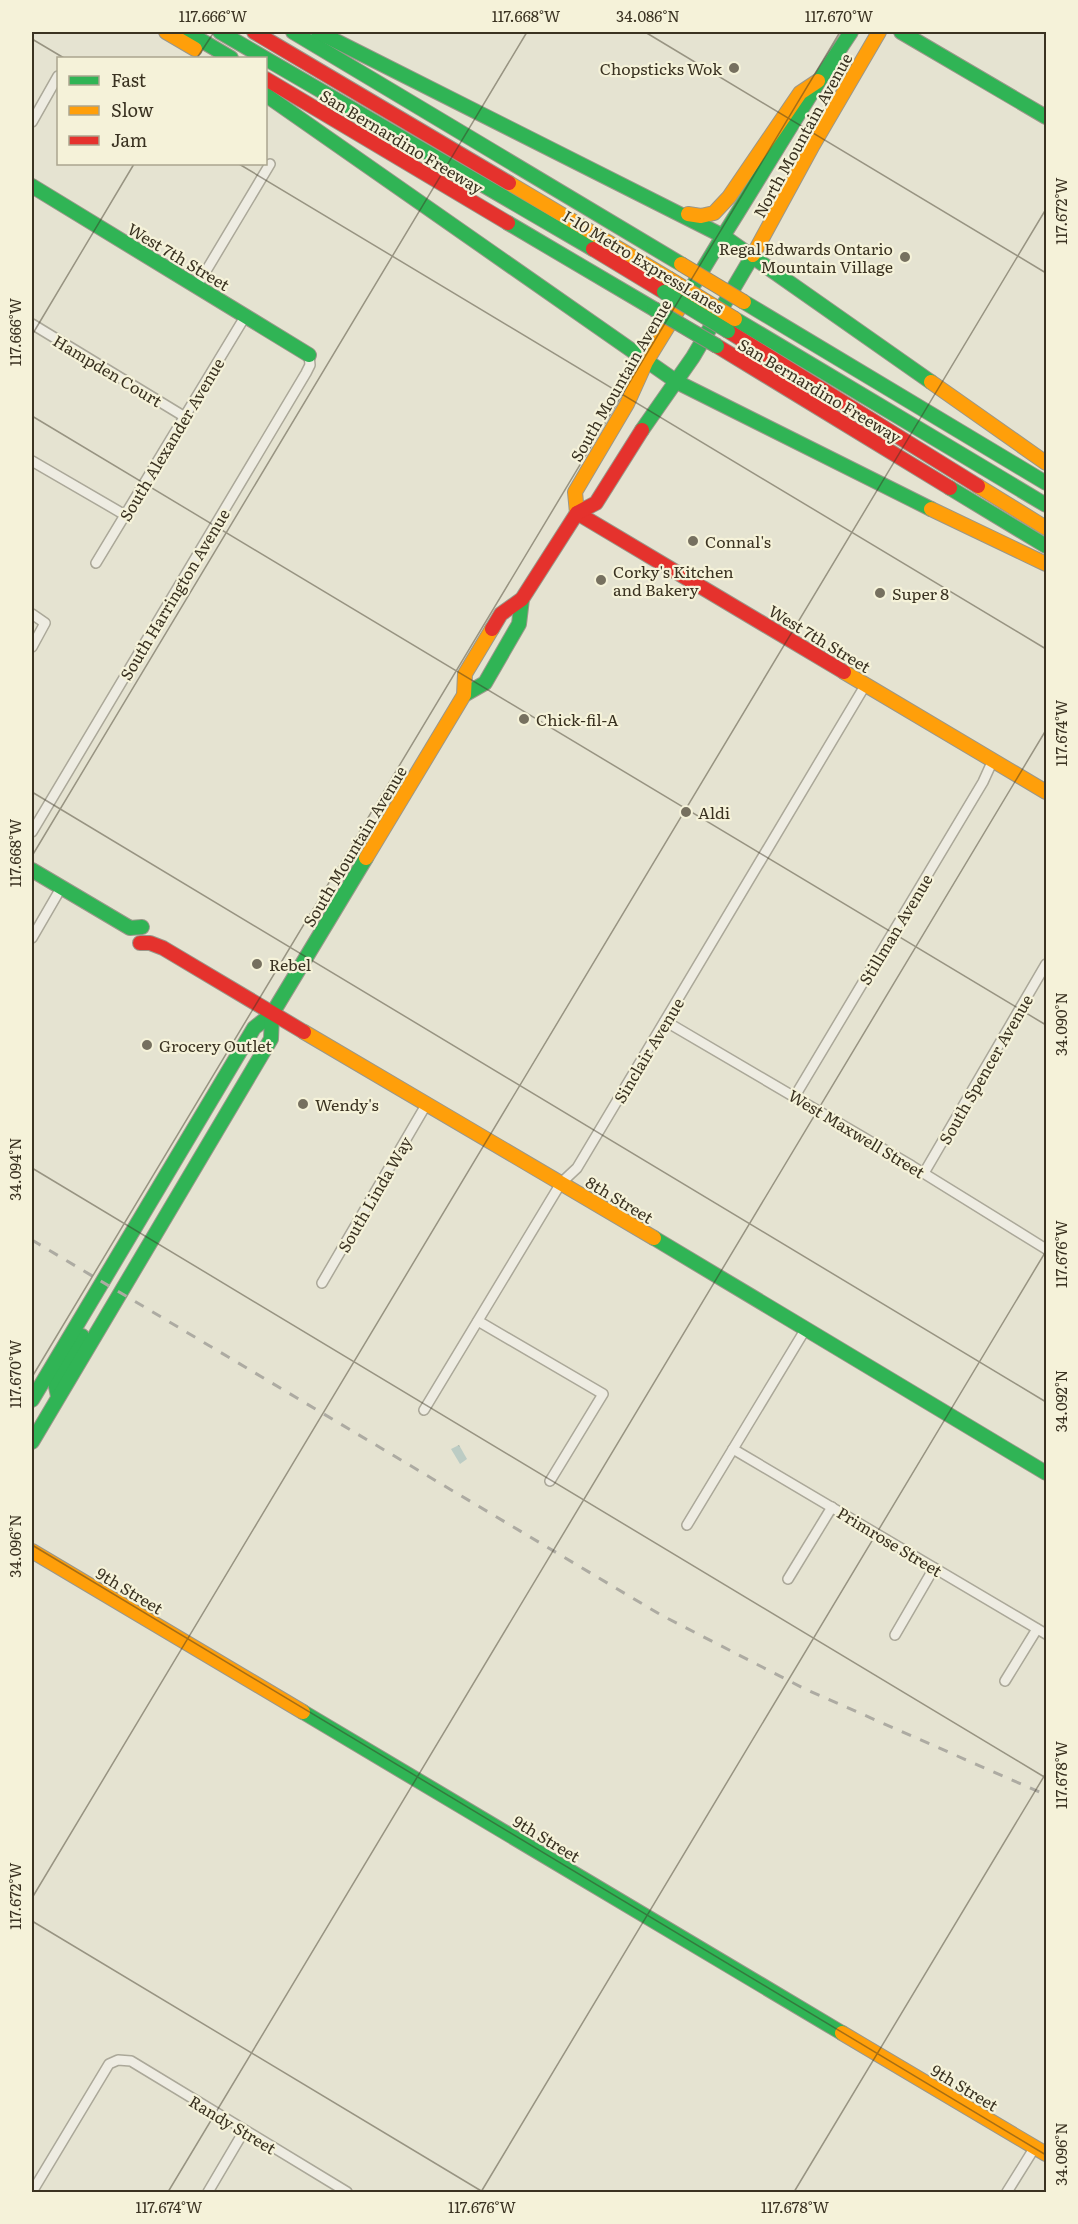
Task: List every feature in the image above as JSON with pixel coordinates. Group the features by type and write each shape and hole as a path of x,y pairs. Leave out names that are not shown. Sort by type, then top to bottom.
{"main road":[{"path":"166,32 208,57"},
{"path":"187,32 229,57"},
{"name":"I-10 Metro ExpressLanes","path":"220,32 261,57"},
{"name":"I-10 Metro ExpressLanes","path":"254,32 668,278 732,325 1047,529"},
{"path":"292,32 1047,483"},
{"path":"318,32 723,236 1047,463"},
{"name":"North Mountain Avenue","path":"723,236 818,81 851,32"},
{"name":"North Mountain Avenue","path":"753,255 813,145 879,32"},
{"path":"901,32 1047,117"},
{"name":"I-10 Metro ExpressLanes","path":"267,60 664,292 732,325 1047,505"},
{"path":"303,60 542,183"},
{"path":"267,62 351,130"},
{"name":"San Bernardino Freeway","path":"267,80 717,346 1047,546"},
{"path":"679,212 700,216 714,213 729,197 800,93 818,81"},
{"path":"267,96 677,382 911,500 1047,564"},
{"name":"West 7th Street","path":"32,186 309,355"},
{"name":"South Mountain Avenue","path":"577,513 575,492 627,404 646,362 723,236"},
{"name":"South Mountain Avenue","path":"88,1306 254,1028 272,1014 464,695 465,674 501,614 522,599 577,513 596,503 629,448 677,382 753,255"},
{"path":"1016,465 1047,492"},
{"path":"944,485 1047,529"},
{"name":"West 7th Street","path":"577,513 1047,792"},
{"name":"South Mountain Avenue","path":"464,695 485,683 519,624 522,599"},
{"name":"8th Street","path":"32,870 100,911 105,921 140,943 164,957 175,956 1047,1473"},
{"name":"8th Street","path":"100,911 112,910 142,927 172,946 175,956"},
{"name":"South Mountain Avenue","path":"58,1396 271,1039 272,1014"},
{"path":"206,1148 203,1134 213,1117 219,1087"},
{"path":"139,1263 139,1251 143,1237 192,1155 191,1149 184,1144"},
{"path":"32,1400 88,1306"},
{"path":"32,1442 58,1396 55,1382 81,1338 88,1306"},
{"path":"32,1426 47,1398 41,1384"},
{"name":"9th Street","path":"32,1551 1041,2151"}],"street":[{"path":"32,122 57,78"},
{"path":"197,286 270,164"},
{"name":"South Alexander Avenue","path":"96,563 246,315"},
{"name":"Hampden Court","path":"32,324 185,417"},
{"name":"South Harrington Avenue","path":"32,832 306,373 310,365 309,355"},
{"path":"32,461 125,515"},
{"path":"32,614 45,623 32,647"},
{"name":"Sinclair Avenue","path":"424,1410 561,1183 577,1168 866,684"},
{"name":"Stillman Avenue","path":"795,1096 983,782 993,760"},
{"path":"32,938 61,888"},
{"name":"South Spencer Avenue","path":"924,1173 1043,976 1047,964"},
{"name":"West Maxwell Street","path":"665,1021 795,1096 1047,1249"},
{"name":"South Linda Way","path":"322,1283 426,1104"},
{"path":"478,1321 603,1394 550,1481"},
{"path":"687,1525 805,1330"},
{"name":"Primrose Street","path":"733,1449 1047,1634"},
{"path":"788,1579 831,1507"},
{"path":"895,1635 934,1568"},
{"path":"1005,1681 1037,1629"},
{"name":"Randy Street","path":"32,2192 109,2064 118,2060 131,2061 347,2193"},
{"path":"208,2193 244,2131"},
{"path":"1007,2193 1041,2151"}],"water":[{"path":"459,1445 467,1459 460,1464 451,1449"}],"railway":[{"path":"32,1240 661,1615 805,1689 1046,1795"}],"traffic: fast":[{"path":"187,32 229,57"},
{"path":"220,32 263,57"},
{"path":"293,32 681,264"},
{"path":"318,32 723,236 931,382"},
{"path":"723,236 851,32"},
{"path":"901,32 1046,117"},
{"path":"267,59 593,249"},
{"path":"267,96 677,382 931,509"},
{"path":"32,186 309,355"},
{"path":"508,223 654,309"},
{"path":"694,284 723,236"},
{"path":"642,430 693,357 753,255"},
{"path":"664,292 728,331"},
{"path":"744,302 1046,483"},
{"path":"654,309 717,346"},
{"path":"735,319 1046,505"},
{"path":"950,488 1046,546"},
{"path":"464,695 485,683 519,624 522,599"},
{"path":"32,1400 254,1028 272,1014 366,858"},
{"path":"32,870 130,928 142,927"},
{"path":"32,1442 271,1039 272,1014"},
{"path":"654,1238 1046,1473"},
{"path":"58,1396 55,1382 82,1336"},
{"path":"303,1712 842,2033"}],"traffic: slow":[{"path":"166,32 195,49"},
{"path":"753,255 813,145 879,32"},
{"path":"688,214 701,216 714,213 729,197 800,93 818,81"},
{"path":"509,183 668,278"},
{"path":"681,264 744,302"},
{"path":"668,278 735,319"},
{"path":"577,513 575,492 627,404 646,362 678,310"},
{"path":"931,382 1046,463"},
{"path":"978,486 1046,528"},
{"path":"931,509 1046,564"},
{"path":"366,858 464,695 465,674 492,629"},
{"path":"844,672 1046,792"},
{"path":"304,1032 654,1238"},
{"path":"32,1551 303,1712"},
{"path":"842,2033 1046,2154"}],"traffic: jam":[{"path":"254,32 509,183"},
{"path":"267,80 508,223"},
{"path":"593,249 664,292"},
{"path":"728,331 978,486"},
{"path":"717,346 950,488"},
{"path":"492,629 501,614 522,599 577,513 596,503 642,430"},
{"path":"577,513 844,672"},
{"path":"140,943 150,943 163,948 304,1032"}],"place":[{"name":"Chopsticks Wok","path":"734,68"},
{"name":"Regal Edwards Ontario Mountain Village","path":"905,257"},
{"name":"Connal's","path":"693,541"},
{"name":"Corky's Kitchen and Bakery","path":"601,580"},
{"name":"Super 8","path":"880,593"},
{"name":"Chick-fil-A","path":"524,719"},
{"name":"Aldi","path":"686,812"},
{"name":"Rebel","path":"257,964"},
{"name":"Grocery Outlet","path":"147,1045"},
{"name":"Wendy's","path":"303,1104"}]}
